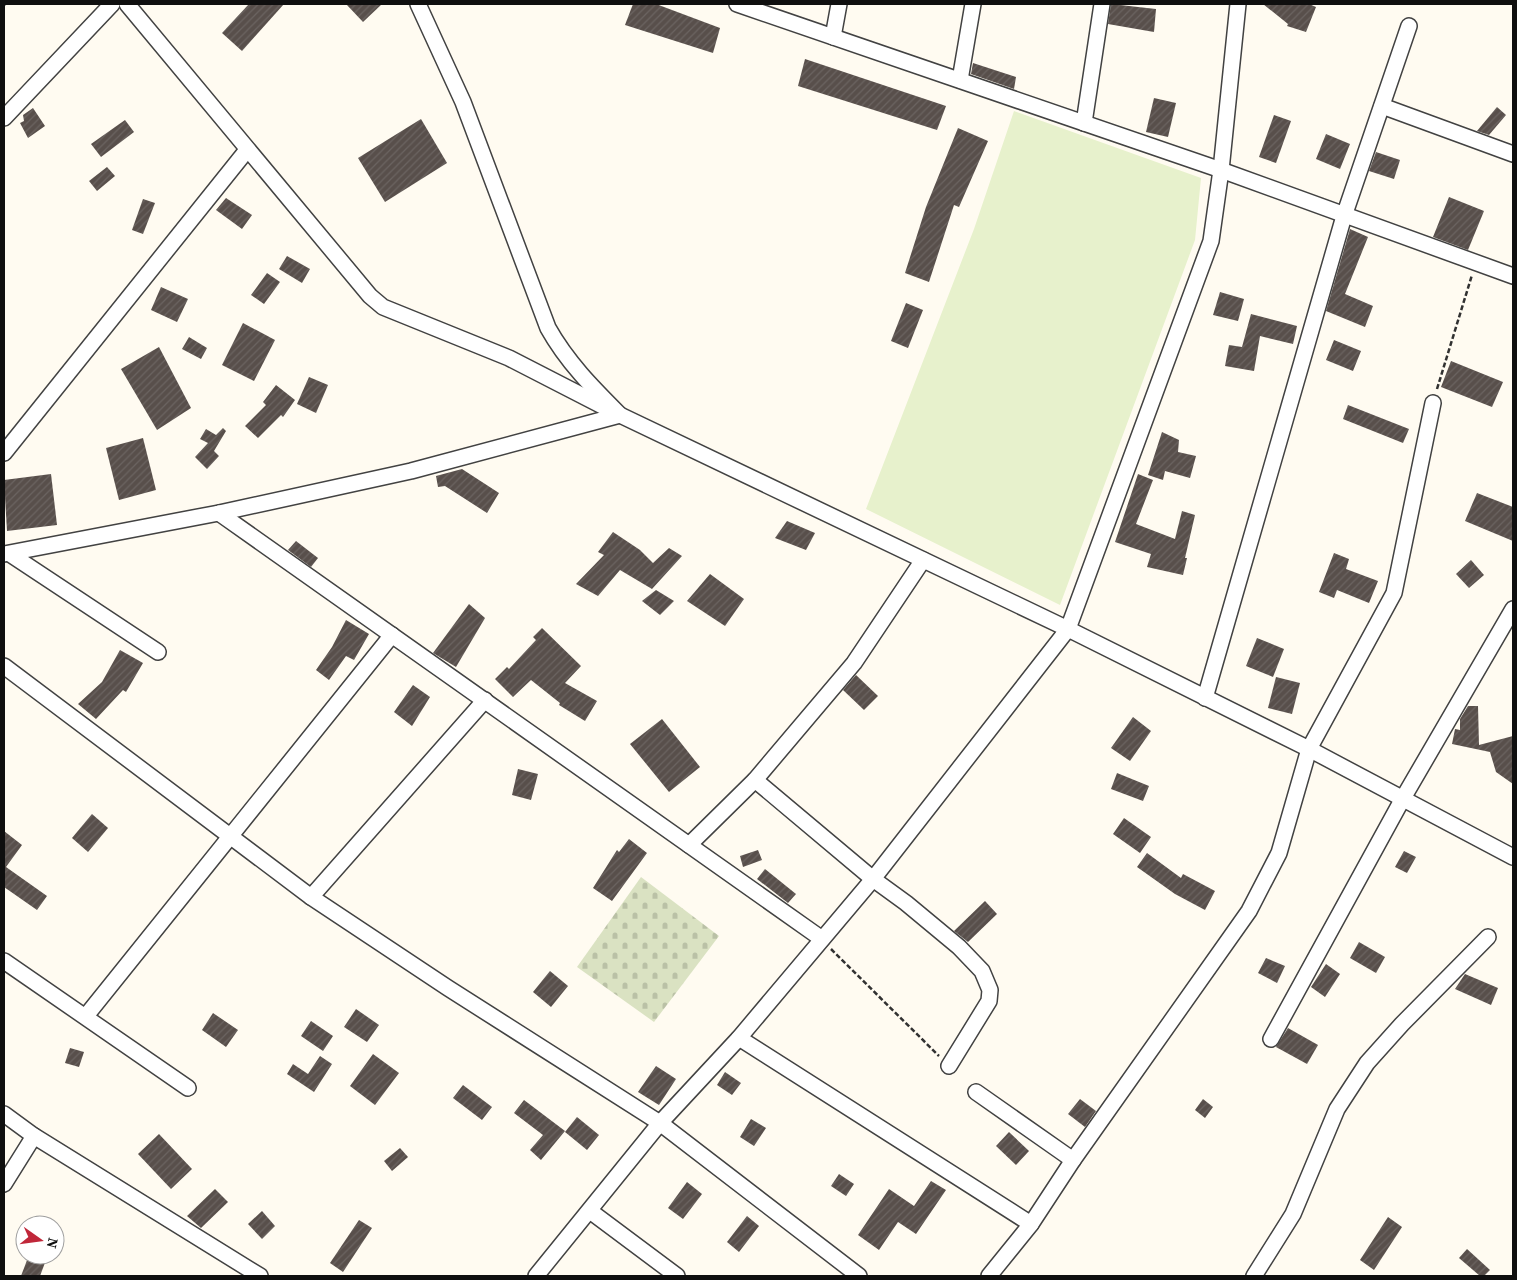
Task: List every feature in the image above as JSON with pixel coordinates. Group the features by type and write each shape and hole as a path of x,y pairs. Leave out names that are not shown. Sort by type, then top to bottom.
{"street":[{"path":"4,118 112,4"},
{"path":"127,4 370,296 383,306 509,358 620,415 1068,629 1309,749 1402,800 1513,857"},
{"path":"418,4 464,102 548,328 558,346 581,376 620,415"},
{"path":"737,4 1221,170 1513,276"},
{"path":"833,37 839,4"},
{"path":"960,80 973,4"},
{"path":"1084,123 1102,4"},
{"path":"536,1276 660,1123 739,1038 872,880 1068,629 1211,241 1221,170 1238,4"},
{"path":"1205,698 1344,216 1409,26"},
{"path":"1382,106 1513,154"},
{"path":"4,453 247,150"},
{"path":"989,1276 1032,1224 1074,1160 1249,911 1279,853 1309,749 1394,593 1432,403"},
{"path":"7,554 218,513 411,472 620,415"},
{"path":"218,513 822,939"},
{"path":"7,554 158,652"},
{"path":"689,845 755,780 854,663 923,560"},
{"path":"1271,1039 1402,800 1513,609"},
{"path":"86,1016 392,635"},
{"path":"4,666 311,897 448,988 660,1123 860,1276"},
{"path":"311,897 485,700"},
{"path":"755,780 872,880 906,903 959,947 982,971 990,990 989,1001 950,1066"},
{"path":"1254,1276 1293,1214 1337,1109 1367,1063 1402,1024 1488,937"},
{"path":"4,961 188,1088"},
{"path":"739,1038 1032,1224"},
{"path":"976,1092 1074,1160"},
{"path":"4,1114 34,1136 260,1276"},
{"path":"4,1184 34,1136"},
{"path":"590,1211 677,1276"}],"path":[{"path":"1432,403 1476,263"},
{"path":"822,939 950,1066"}],"green space":[{"path":"1014,111 1201,178 1195,240 1060,605 866,509 974,229"},
{"path":"641,877 719,936 654,1022 577,967"}],"building":[{"path":"249,4 284,4 242,51 222,33"},
{"path":"346,4 382,4 363,22"},
{"path":"633,4 656,4 720,28 713,53 625,25"},
{"path":"1111,4 1156,9 1154,32 1108,24"},
{"path":"1263,4 1309,4 1316,7 1306,32 1287,26 1288,24"},
{"path":"805,59 946,106 937,130 798,86"},
{"path":"973,63 1016,77 1014,89 971,74"},
{"path":"1154,98 1176,103 1168,137 1146,132"},
{"path":"1497,107 1506,115 1489,135 1477,131"},
{"path":"33,108 45,126 28,138 20,123 24,121 23,115"},
{"path":"1274,115 1291,121 1276,163 1259,157"},
{"path":"421,119 447,163 385,202 358,158"},
{"path":"125,120 134,132 101,157 91,144"},
{"path":"958,128 988,141 959,207 954,205 929,282 905,273 926,207"},
{"path":"1326,134 1350,144 1340,169 1316,159"},
{"path":"1376,152 1400,160 1394,179 1369,171"},
{"path":"107,167 115,176 97,191 89,181"},
{"path":"1449,197 1484,211 1468,250 1433,237"},
{"path":"226,198 252,215 242,229 216,210"},
{"path":"143,199 155,203 143,234 132,230"},
{"path":"1350,229 1368,237 1345,294 1373,306 1365,327 1326,311"},
{"path":"287,256 310,269 302,283 279,269"},
{"path":"267,273 280,282 264,304 251,295"},
{"path":"161,287 188,299 177,322 151,310"},
{"path":"1220,292 1244,299 1238,321 1213,315"},
{"path":"906,303 923,310 908,348 891,341"},
{"path":"1251,314 1297,326 1293,344 1260,336 1254,371 1225,366 1229,345 1242,347"},
{"path":"243,323 275,340 254,381 222,365"},
{"path":"189,337 207,348 201,359 182,349"},
{"path":"1334,340 1361,351 1353,371 1326,360"},
{"path":"159,347 191,408 157,430 121,369"},
{"path":"1451,361 1503,382 1492,407 1441,387"},
{"path":"309,377 328,385 316,413 297,404"},
{"path":"276,385 295,400 283,417 281,415 258,438 245,426 266,405 263,402"},
{"path":"1348,405 1409,429 1403,443 1343,419"},
{"path":"223,428 226,431 214,451 219,456 207,469 195,457 208,443 200,439 206,429 216,435"},
{"path":"1162,432 1179,440 1178,452 1196,456 1190,478 1165,471 1163,480 1148,475"},
{"path":"143,438 156,490 119,500 106,448"},
{"path":"462,469 499,493 487,513 445,486 438,487 436,476"},
{"path":"51,474 57,525 7,531 4,480"},
{"path":"1138,474 1153,480 1136,524 1175,539 1182,511 1195,515 1183,575 1147,567 1151,554 1115,542"},
{"path":"1477,493 1513,507 1513,541 1465,521"},
{"path":"787,521 815,533 806,550 775,538"},
{"path":"613,532 640,550 653,563 669,548 682,556 652,589 620,570 598,596 576,584 604,555 598,552"},
{"path":"296,541 318,558 311,567 288,550"},
{"path":"1334,553 1349,559 1346,569 1378,581 1369,603 1337,590 1334,598 1319,592"},
{"path":"1471,560 1484,575 1469,588 1456,574"},
{"path":"710,574 744,599 725,626 687,601"},
{"path":"656,590 674,601 660,615 642,601"},
{"path":"469,604 485,618 456,667 433,653"},
{"path":"346,620 369,634 354,660 346,656 329,680 316,670 332,647"},
{"path":"542,628 581,666 565,683 597,701 585,721 559,705 560,703 531,680 513,697 495,679 507,667 509,669 536,640 533,637"},
{"path":"1257,638 1284,649 1273,677 1246,666"},
{"path":"120,650 143,663 126,692 123,690 96,719 78,704 102,682"},
{"path":"856,675 878,696 864,710 843,690"},
{"path":"1276,677 1300,683 1292,714 1268,708"},
{"path":"413,685 430,697 412,726 394,712"},
{"path":"1468,706 1478,706 1479,745 1513,736 1513,784 1496,772 1490,752 1452,744 1455,729 1460,730 1460,719"},
{"path":"1133,717 1151,731 1130,761 1111,748"},
{"path":"662,719 700,767 669,792 630,744"},
{"path":"518,769 538,774 531,800 512,795"},
{"path":"1117,773 1149,786 1143,801 1111,789"},
{"path":"92,814 108,828 88,852 72,838"},
{"path":"1124,818 1151,837 1140,853 1113,834"},
{"path":"4,831 22,845 6,867 47,896 37,910 4,887"},
{"path":"629,839 647,853 612,901 593,888 617,850 619,852"},
{"path":"758,850 762,860 743,867 740,856"},
{"path":"1404,851 1416,857 1407,873 1395,867"},
{"path":"1147,853 1181,878 1183,874 1215,891 1205,910 1175,894 1137,867"},
{"path":"765,869 796,894 788,903 757,879"},
{"path":"985,901 997,914 968,942 954,931"},
{"path":"1359,942 1385,957 1376,973 1350,958"},
{"path":"1266,958 1285,966 1277,983 1258,973"},
{"path":"1326,964 1340,974 1325,997 1311,987"},
{"path":"550,971 568,986 551,1007 533,992"},
{"path":"1465,974 1498,988 1491,1005 1455,989"},
{"path":"356,1009 379,1025 367,1042 344,1027"},
{"path":"213,1013 238,1030 226,1047 202,1030"},
{"path":"311,1021 333,1036 323,1051 301,1036"},
{"path":"1288,1028 1318,1045 1307,1064 1276,1047"},
{"path":"70,1048 84,1052 79,1067 65,1063"},
{"path":"373,1054 399,1073 375,1105 350,1086"},
{"path":"320,1056 332,1064 314,1092 287,1074 293,1064 308,1074"},
{"path":"656,1066 676,1079 659,1105 638,1092"},
{"path":"725,1072 741,1083 732,1095 717,1085"},
{"path":"463,1085 492,1107 482,1120 453,1098"},
{"path":"1080,1099 1096,1111 1085,1127 1068,1114"},
{"path":"1203,1099 1213,1107 1205,1118 1195,1110"},
{"path":"524,1100 565,1131 541,1160 530,1150 543,1135 514,1113"},
{"path":"577,1117 599,1135 587,1150 565,1132"},
{"path":"751,1119 766,1128 754,1146 740,1137"},
{"path":"1009,1132 1029,1151 1016,1165 996,1146"},
{"path":"159,1134 192,1169 171,1189 138,1154"},
{"path":"400,1148 408,1157 392,1171 384,1161"},
{"path":"839,1174 854,1184 846,1196 831,1186"},
{"path":"931,1181 946,1190 916,1234 898,1222 879,1250 858,1235 889,1189 914,1206"},
{"path":"687,1182 702,1194 683,1219 668,1208"},
{"path":"215,1189 228,1202 201,1228 187,1216"},
{"path":"262,1211 275,1226 262,1239 248,1224"},
{"path":"747,1216 759,1226 739,1252 727,1242"},
{"path":"1388,1217 1402,1227 1374,1270 1360,1260"},
{"path":"359,1220 372,1228 343,1272 330,1263"},
{"path":"1467,1249 1490,1270 1484,1276 1480,1276 1459,1258"},
{"path":"25,1265 44,1265 40,1276 21,1276"}]}
